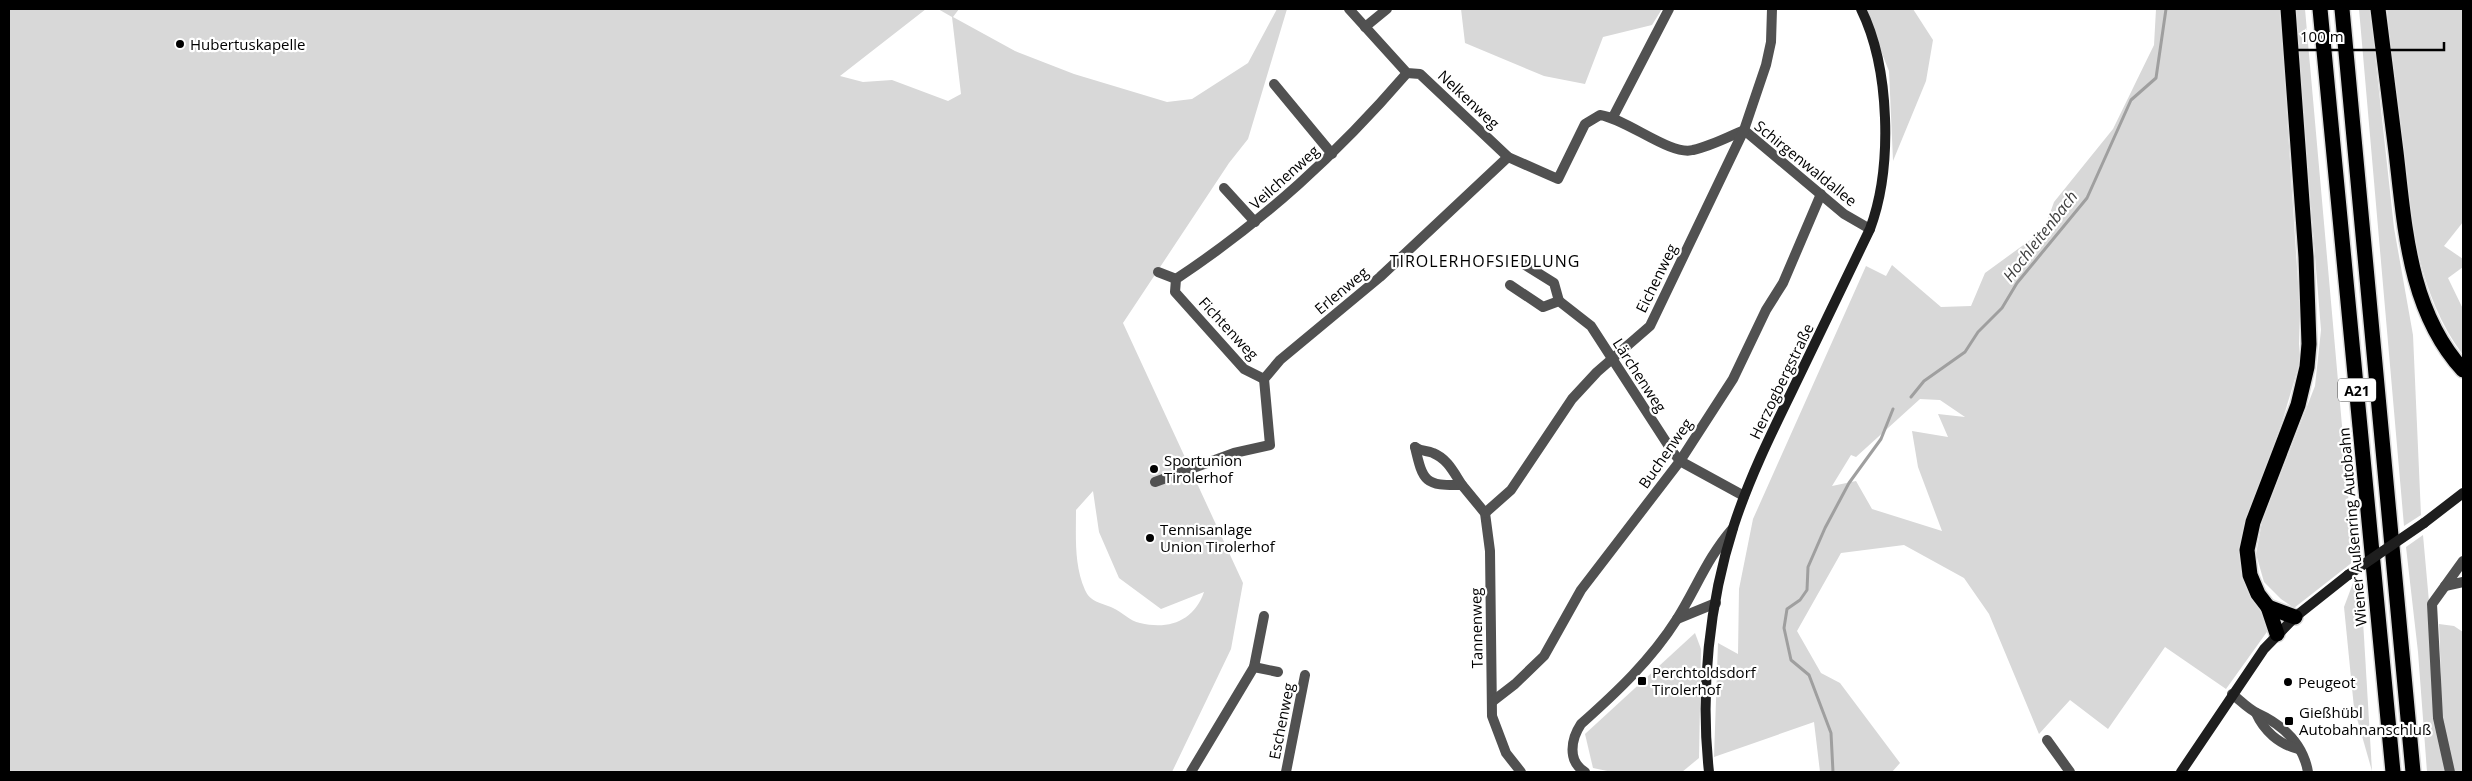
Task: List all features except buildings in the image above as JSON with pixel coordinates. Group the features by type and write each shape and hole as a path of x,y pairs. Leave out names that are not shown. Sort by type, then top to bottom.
{"highway":[{"path":"2277,634 2268,607 2258,594 2247,563 2249,537 2298,405 2305,376 2309,344 2306,257 2288,9"},
{"name":"Wiener Außenring Autobahn","path":"2320,9 2393,772"},
{"name":"A21","path":"2342,9 2413,772"},
{"path":"2378,9 2404,224 2412,268 2429,319 2440,339 2463,370"},
{"path":"2268,607 2295,617"}],"main road":[{"name":"Herzogbergstraße","path":"1709,772 1706,689 1716,603 1733,528 1758,463 1870,229 1877,208 1885,156 1881,75 1875,46 1861,9"},
{"path":"2181,772 2232,694 2277,634 2295,617 2348,576 2424,523 2463,493"}],"street":[{"name":"Nelkenweg","path":"1349,9 1407,73 1420,74 1508,157 1558,179 1585,124 1600,115 1613,117"},
{"path":"1365,27 1387,9"},
{"path":"1613,117 1669,9"},
{"name":"Eichenweg","path":"1485,512 1511,490 1572,399 1597,372 1650,326 1744,130 1766,64 1771,42 1772,9"},
{"name":"Veilchenweg","path":"1176,279 1229,244 1332,154 1407,73"},
{"path":"1274,84 1332,154"},
{"name":"Schirgenwaldallee","path":"1613,117 1678,150 1692,151 1744,130 1844,214 1870,229"},
{"name":"Erlenweg","path":"1264,379 1280,360 1380,277 1508,157"},
{"path":"1224,188 1255,222"},
{"name":"Buchenweg","path":"1493,701 1515,684 1544,656 1581,590 1680,460 1733,379 1766,310 1783,283 1821,194"},
{"name":"Lärchenweg","path":"1522,263 1554,284 1559,301 1591,326 1672,452 1680,460 1744,496"},
{"path":"1158,272 1176,279"},
{"name":"Fichtenweg","path":"1176,279 1175,292 1244,369 1264,379"},
{"path":"1510,285 1543,307 1559,301"},
{"path":"1155,482 1234,453 1270,445 1264,379"},
{"path":"1462,485 1438,486 1421,474 1415,447 1422,452 1434,453 1453,468 1462,485 1485,512"},
{"name":"Tannenweg","path":"1485,512 1490,552 1492,716 1506,753 1520,772"},
{"path":"1581,771 1572,754 1575,733 1581,724 1635,675 1677,620 1708,562 1733,528"},
{"path":"2450,772 2438,718 2432,604 2463,561"},
{"path":"2445,586 2463,582"},
{"path":"1677,620 1716,603"},
{"path":"1191,772 1254,667 1264,616"},
{"path":"1254,667 1278,672"},
{"name":"Eschenweg","path":"1286,772 1305,675"},
{"path":"2232,694 2256,713 2270,733 2288,746 2298,749 2306,762 2308,772"},
{"path":"2047,740 2070,772"}],"shaded area":[{"path":"9,9 926,9 840,76 863,82 892,80 948,101 961,94 952,17 938,9 959,9 953,17 1015,51 1074,74 1167,102 1192,99 1248,63 1277,9 1287,9 1248,139 1229,163 1123,323 1243,583 1231,649 1172,772 9,772","holes":["1093,491 1099,532 1119,578 1161,609 1204,592 1194,610 1179,621 1170,624 1151,625 1133,620 1090,597 1081,580 1077,561 1076,510"]},
{"path":"1461,9 1662,9 1652,25 1603,37 1585,84 1544,76 1465,43"},
{"path":"1864,9 1913,9 1933,40 1926,81 1893,161 1889,71"},
{"path":"2156,9 2280,9 2299,298 2299,365 2282,422 2248,514 2240,549 2269,629 2226,689 2165,647 2108,729 2070,700 2039,734 1989,614 1964,578 1904,545 1841,553 1797,631 1821,673 1840,683 1900,763 1892,772 1820,772 1814,722 1714,757 1718,643 1738,654 1739,589 1753,519 1866,266 1886,276 1892,265 1941,307 1971,306 1985,273 2044,230 2054,202 2113,129 2154,45","holes":["1920,399 1940,400 1965,417 1938,414 1948,437 1912,431 1918,467 1942,531 1872,509 1856,481 1832,486 1851,455 1856,457"]},
{"path":"2295,9 2305,9 2354,561 2294,608 2281,599 2264,582 2256,554 2262,522 2315,386 2321,330"},
{"path":"2359,9 2370,9 2394,228 2413,335 2421,515 2404,526"},
{"path":"2387,9 2463,9 2463,222 2444,246 2463,259 2463,267 2448,278 2463,309 2463,355 2447,331 2435,306 2425,279 2418,251 2408,195"},
{"path":"2423,535 2431,624 2441,678 2439,624 2454,626 2463,632 2463,772 2427,772 2418,652 2406,547"},
{"path":"2353,583 2361,587 2372,771 2354,708 2344,607"},
{"path":"1695,633 1701,649 1699,758 1682,772 1612,772 1593,768 1585,734"}],"waterway":[{"name":"Hochleitenbach","path":"1911,397 1924,381 1965,352 1978,332 2002,308 2017,283 2087,198 2131,100 2156,78 2166,9"},
{"name":"Hochleitenbach","path":"1833,772 1831,733 1809,675 1791,660 1784,628 1787,609 1800,600 1807,590 1808,567 1825,528 1849,483 1881,439 1893,409"}],"place":[{"name":"Hubertuskapelle","path":"180,44"},
{"name":"Sportunion Tirolerhof","path":"1154,469"},
{"name":"Tennisanlage Union Tirolerhof","path":"1150,538"},
{"name":"Perchtoldsdorf Tirolerhof","path":"1642,681"},
{"name":"Peugeot","path":"2288,682"},
{"name":"Gießhübl Autobahnanschluß","path":"2289,721"}],"district":[{"name":"TIROLERHOFSIEDLUNG","path":"1485,261"}]}
